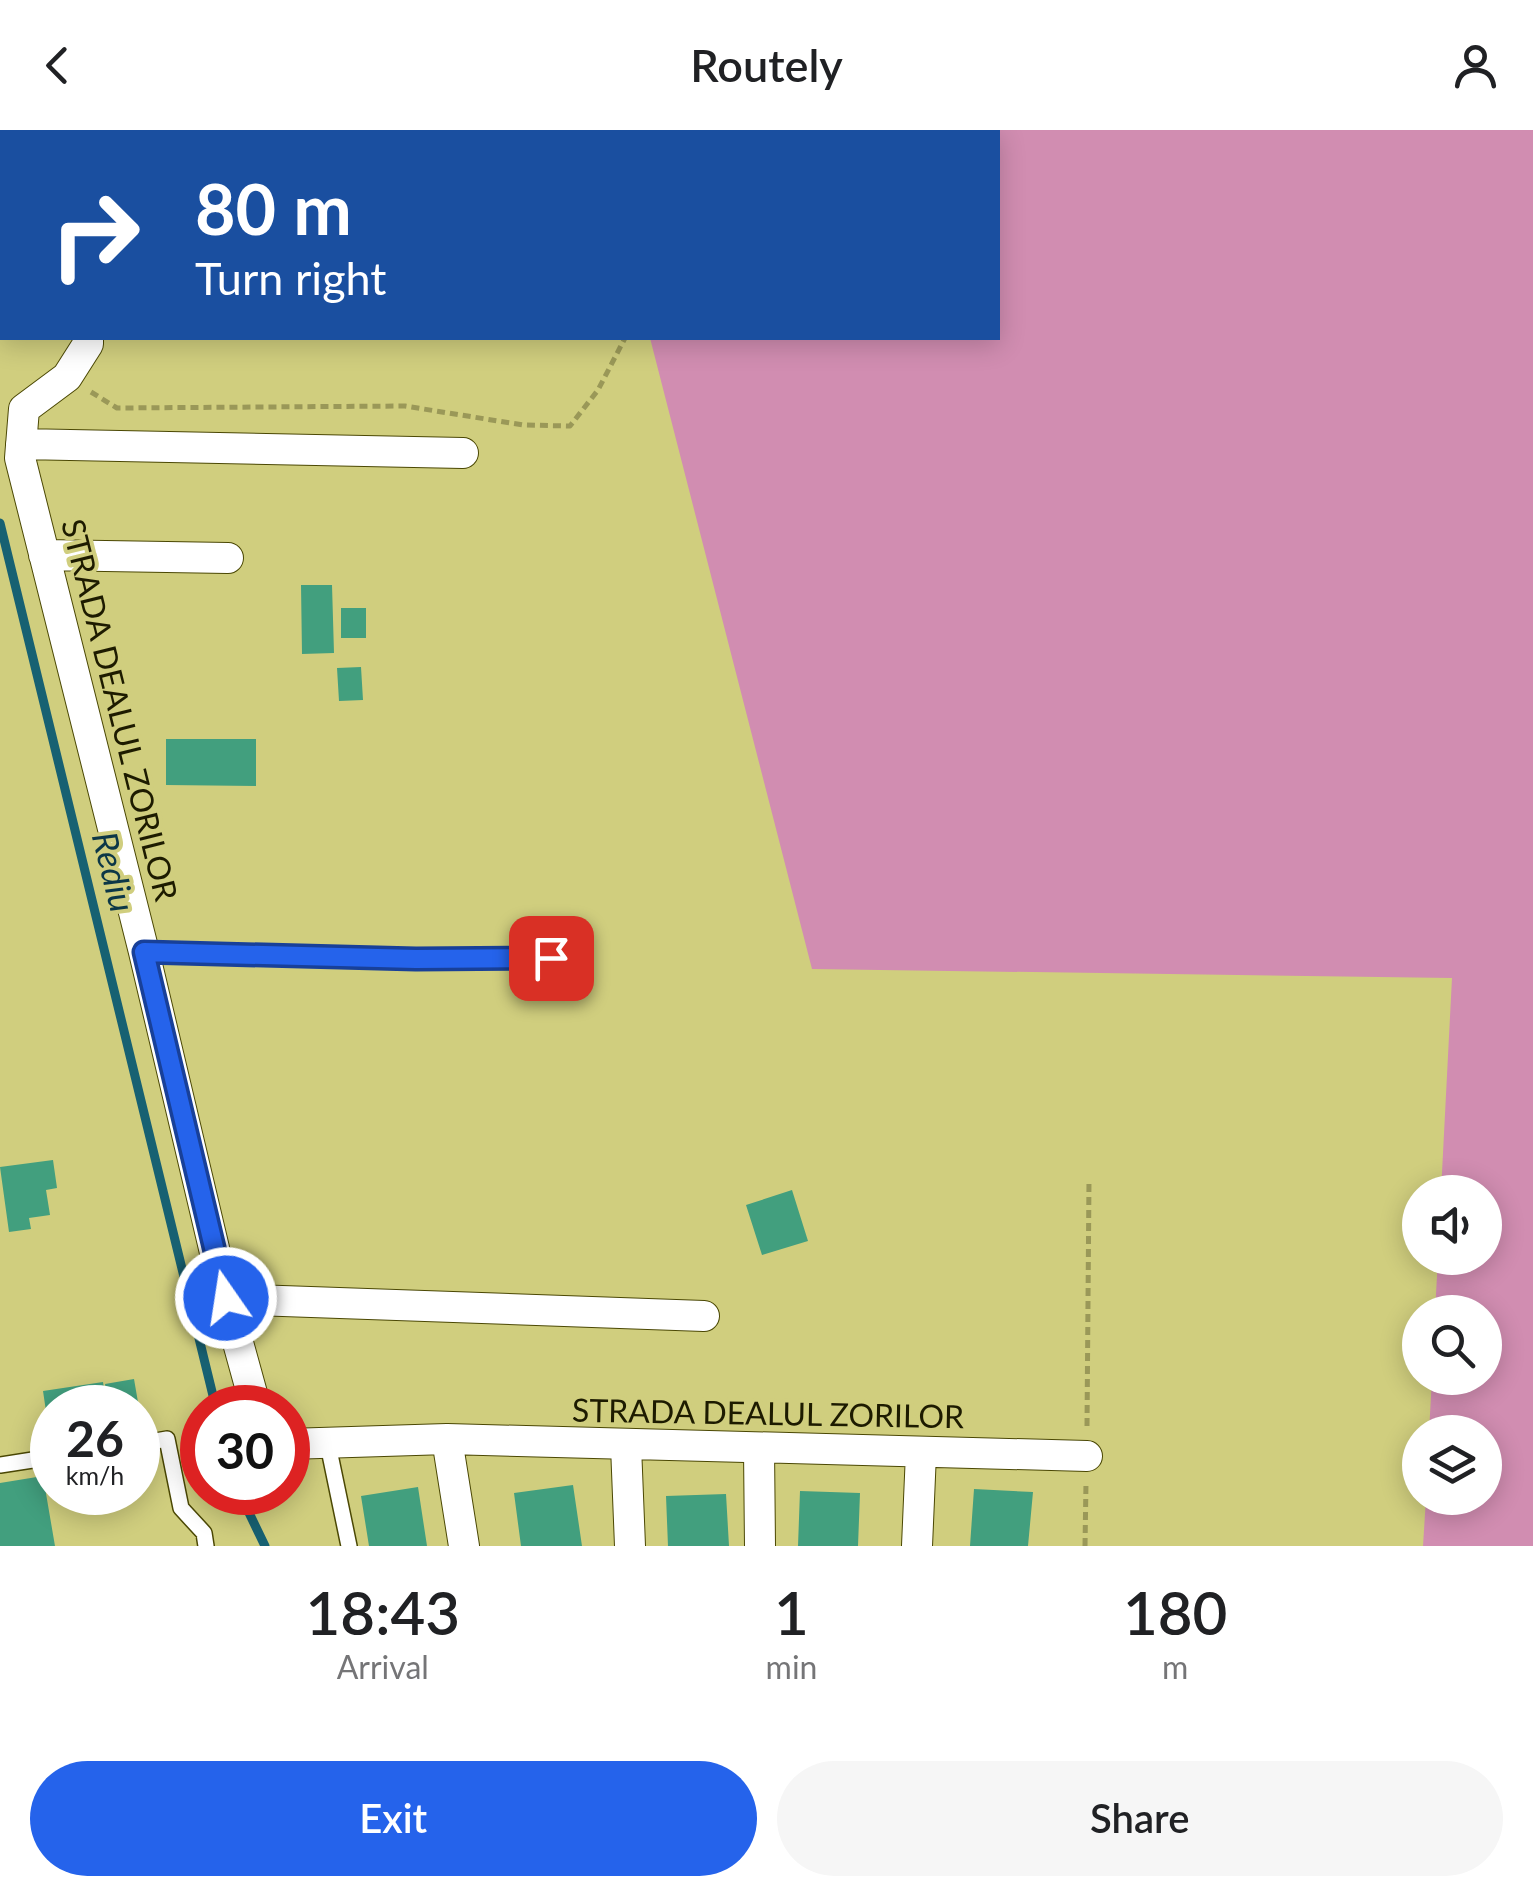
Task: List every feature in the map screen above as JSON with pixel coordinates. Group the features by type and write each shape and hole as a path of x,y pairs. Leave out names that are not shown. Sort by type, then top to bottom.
{"street":[{"name":"STRADA DEALUL ZORILOR","path":"88,340 67,378 24,409 20,458 250,1385"},
{"path":"21,444 463,453"},
{"path":"44,555 228,558"},
{"path":"226,1298 704,1316"},
{"name":"STRADA DEALUL ZORILOR","path":"310,1442 447,1440 1086,1456"},
{"path":"447,1440 464,1546"},
{"path":"626,1446 630,1546"},
{"path":"759,1450 760,1546"},
{"path":"917,1546 921,1453"}],"lane":[{"path":"144,952 551,958"},
{"path":"160,1440 167,1439 180,1508 204,1533 206,1546"},
{"path":"327,1440 350,1546"},
{"path":"0,1465 30,1460"}],"path":[{"path":"67,378 117,408 406,406 523,425 570,426 598,390 624,340"},
{"path":"1085,1546 1089,1179"}],"shaded area":[{"path":"1000,130 1533,130 1533,1546 1423,1546 1425,1515 1502,1515 1502,1415 1430,1415 1431,1395 1502,1395 1502,1295 1436,1295 1437,1275 1502,1275 1502,1175 1442,1175 1452,978 812,969 651,340 1000,340"}],"building":[{"path":"301,585 332,585 334,653 302,654"},
{"path":"341,608 366,608 366,638 341,638"},
{"path":"361,667 363,700 339,701 337,668"},
{"path":"166,739 256,739 256,786 166,785"},
{"path":"53,1160 57,1188 46,1190 50,1215 29,1218 31,1229 9,1232 0,1167"},
{"path":"792,1190 808,1241 762,1255 746,1205"},
{"path":"134,1379 135,1385 105,1385"},
{"path":"30,1478 30,1515 50,1515 55,1546 0,1546 0,1483"},
{"path":"573,1485 582,1546 521,1546 514,1493"},
{"path":"418,1487 427,1546 369,1546 361,1496"},
{"path":"974,1489 1033,1492 1028,1546 970,1546"},
{"path":"800,1491 860,1493 858,1546 798,1546"},
{"path":"726,1494 729,1546 668,1546 666,1496"}],"waterway":[{"name":"Rediu","path":"0,523 210,1385"},
{"name":"Rediu","path":"250,1515 265,1546"}],"route":[{"path":"226,1298 144,952 482,960 551,958"}]}
